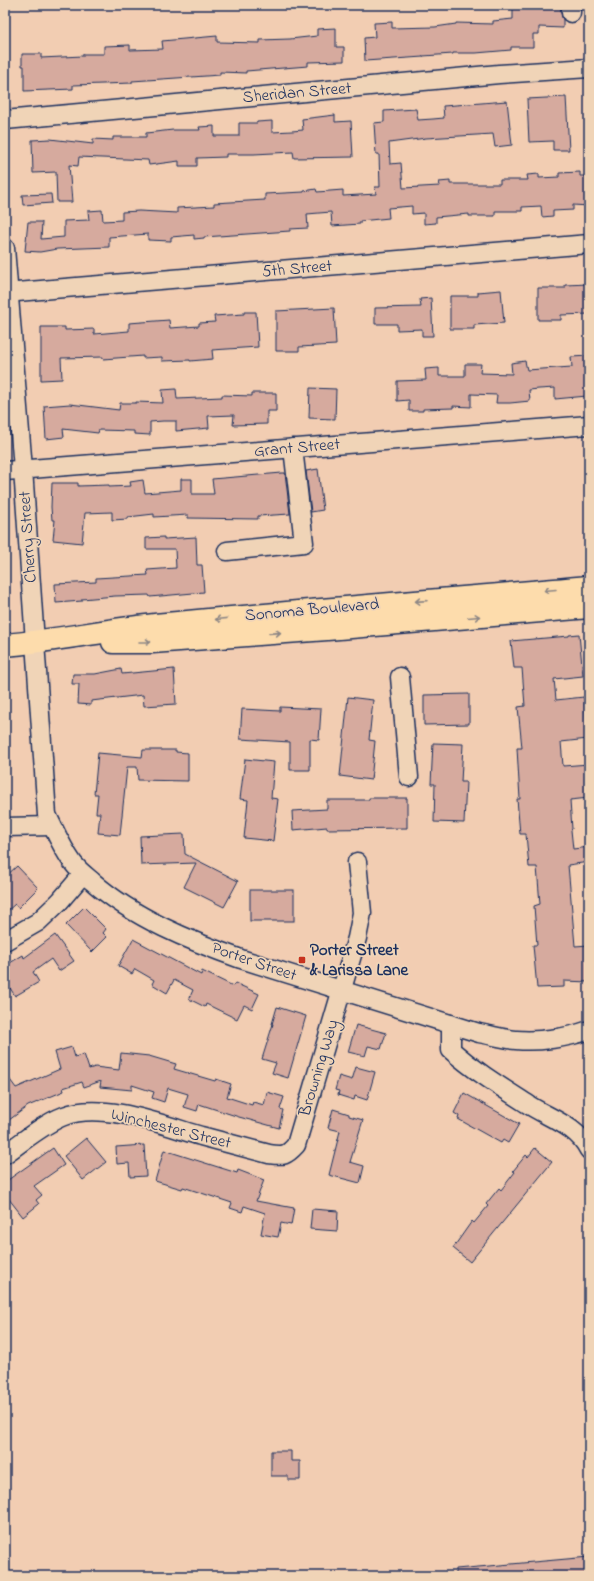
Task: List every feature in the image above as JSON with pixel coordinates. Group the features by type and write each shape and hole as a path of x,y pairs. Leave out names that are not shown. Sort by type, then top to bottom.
{"main road":[{"name":"Sonoma Boulevard","path":"5,646 36,643 152,626 325,608 589,587"},
{"name":"Sonoma Boulevard","path":"36,643 152,642 589,607"}],"street":[{"name":"Sheridan Street","path":"5,120 484,75 589,68"},
{"name":"5th Street","path":"7,293 344,266 589,244"},
{"name":"Cherry Street","path":"5,248 7,293 23,469 36,643 47,815 52,826"},
{"name":"Grant Street","path":"5,471 589,425"},
{"path":"227,551 304,543 293,448"},
{"path":"400,677 409,777"},
{"path":"5,828 52,826"},
{"name":"Porter Street","path":"52,826 73,864 106,894 138,914 202,945 241,959 479,1033 516,1040 549,1039 589,1030"},
{"name":"Browning Way","path":"296,1144 357,938 362,913 357,862"},
{"path":"5,941 38,922 60,901 83,874"},
{"path":"451,1024 451,1050 476,1071 532,1107 568,1127 584,1141 589,1150"},
{"name":"Winchester Street","path":"5,1154 49,1124 64,1116 80,1112 108,1112 132,1116 269,1154 288,1154 296,1144"}],"building":[{"path":"546,5 560,5 563,28 539,27 539,34 533,34 533,47 511,47 511,50 453,53 423,57 365,61 364,38 375,37 374,23 392,22 392,28 435,27 456,23 493,24 493,21 513,19 513,8 546,8"},
{"path":"336,28 336,47 344,47 344,61 308,62 308,66 246,71 246,73 220,72 220,75 132,81 132,83 73,85 73,89 24,91 24,66 22,66 22,54 41,54 41,58 83,56 83,54 104,54 104,46 130,45 130,50 163,49 162,41 217,36 217,42 260,43 260,40 317,36 317,29"},
{"path":"566,97 569,150 553,150 553,141 529,142 527,99"},
{"path":"507,101 512,145 495,147 493,134 426,138 389,143 390,164 401,163 403,188 440,186 439,182 450,181 450,184 500,184 500,180 528,180 527,175 539,174 539,178 559,177 559,173 580,172 580,176 589,176 589,206 573,205 573,210 553,211 553,216 542,217 541,206 522,207 522,211 495,211 495,216 469,216 469,214 436,217 436,223 424,224 424,213 412,214 412,206 388,208 389,218 360,221 360,224 332,226 331,212 307,214 308,228 290,229 290,231 194,239 194,235 171,237 171,241 148,240 148,234 109,237 109,247 57,249 40,252 25,251 28,222 42,222 41,239 64,237 64,221 89,220 88,211 102,210 103,221 122,220 122,212 139,211 177,213 177,208 214,206 214,203 265,200 265,194 304,192 316,189 317,192 343,190 343,196 376,194 375,187 380,187 379,154 376,154 374,123 384,122 384,111 416,109 418,120 433,119 444,118 443,106"},
{"path":"335,115 335,122 351,121 353,157 294,158 293,152 226,154 226,157 197,158 197,166 179,166 179,161 149,165 148,160 79,157 78,166 69,165 72,202 57,202 56,172 33,173 32,140 50,139 93,144 93,139 113,140 113,137 146,137 146,133 173,130 200,130 199,127 214,126 214,136 239,136 239,123 272,121 272,132 292,131 303,130 302,119"},
{"path":"51,194 52,203 23,205 22,195"},
{"path":"589,284 589,314 561,315 561,320 538,320 538,288 565,288 565,285"},
{"path":"501,290 504,323 474,325 474,329 450,329 450,296 478,296 478,292"},
{"path":"431,298 433,336 422,336 422,329 397,330 397,324 375,324 375,308 421,307 420,299"},
{"path":"334,308 336,345 299,347 299,351 276,351 276,311"},
{"path":"244,312 256,312 258,347 212,350 213,359 190,361 162,361 162,357 143,358 143,356 103,359 103,357 61,358 62,379 41,380 41,327 65,327 65,330 94,329 94,334 129,331 129,323 169,320 170,328 199,326 199,323 215,322 214,316 244,314"},
{"path":"589,356 589,384 587,384 587,396 555,399 555,388 539,389 529,390 530,401 496,403 497,395 471,394 471,407 453,406 453,408 423,409 423,411 409,411 409,400 397,401 397,381 426,380 425,369 439,368 439,376 465,376 465,364 481,364 480,373 512,374 511,363 525,361 527,370 572,367 571,357"},
{"path":"310,388 336,389 335,419 309,418"},
{"path":"176,389 177,399 222,397 222,395 252,396 252,393 276,393 276,411 267,411 267,424 233,425 234,415 208,416 209,428 176,431 176,421 163,421 150,422 150,435 134,434 134,431 99,430 98,433 63,429 64,437 46,439 44,406 70,404 119,410 120,403 163,403 162,390"},
{"path":"318,469 323,510 311,512 306,471"},
{"path":"285,473 290,514 258,516 258,519 188,518 188,515 154,517 154,514 128,517 128,519 112,520 112,512 85,513 82,543 53,540 55,520 52,520 52,483 78,483 78,486 109,485 109,487 131,486 130,482 143,480 145,493 181,490 181,479 192,479 192,494 214,494 212,479"},
{"path":"164,537 164,539 196,537 197,565 202,565 204,592 150,597 149,595 115,596 56,603 55,584 96,582 96,578 148,575 147,570 176,568 175,549 146,549 146,538"},
{"path":"579,634 583,676 554,679 556,700 584,697 588,739 561,742 563,766 589,764 589,798 570,800 573,849 589,847 589,862 568,865 575,946 589,945 589,982 564,981 564,987 537,988 533,945 537,945 534,906 540,904 537,867 529,867 526,834 520,834 517,799 520,799 517,748 522,748 518,707 525,706 522,668 514,668 511,641"},
{"path":"121,669 122,674 174,669 176,704 144,706 143,695 91,701 91,705 78,704 79,684 72,684 73,674 95,674"},
{"path":"469,694 469,724 424,725 424,695"},
{"path":"348,697 373,700 369,740 375,741 371,780 340,776"},
{"path":"280,707 321,709 319,740 310,739 310,770 290,770 290,742 240,739 242,709 280,711"},
{"path":"433,743 463,744 461,782 466,782 464,823 434,822 435,784 431,784"},
{"path":"143,750 176,750 176,752 188,753 188,781 138,780 137,767 127,767 120,835 98,833 100,813 96,813 98,794 94,794 98,753 142,757"},
{"path":"245,759 274,762 271,798 278,799 273,841 244,838 248,800 240,799"},
{"path":"369,798 407,798 407,828 327,829 327,827 293,830 292,811 327,809 327,800 369,800"},
{"path":"184,834 185,854 238,881 224,907 184,887 196,863 141,865 140,836"},
{"path":"17,866 38,888 18,908 15,904 5,913 5,877"},
{"path":"250,890 294,890 294,921 250,921"},
{"path":"84,907 106,929 103,933 107,937 92,952 66,925"},
{"path":"55,935 74,961 59,971 51,959 33,972 39,982 15,996 5,980 5,966 23,955 24,958"},
{"path":"133,939 201,975 202,971 233,986 235,983 259,994 252,1009 244,1005 237,1019 206,1004 205,1007 189,999 193,990 174,980 167,993 152,984 154,980 135,969 132,974 118,966"},
{"path":"277,1007 306,1016 288,1078 272,1073 276,1063 262,1059"},
{"path":"356,1025 386,1033 381,1049 368,1046 365,1056 348,1052"},
{"path":"72,1047 75,1057 84,1054 89,1069 95,1067 119,1070 121,1053 149,1056 176,1064 174,1069 231,1084 227,1097 252,1105 253,1102 264,1105 267,1092 284,1097 280,1109 283,1110 279,1128 199,1104 197,1111 184,1107 188,1094 168,1088 164,1102 152,1098 154,1092 132,1085 132,1090 100,1087 101,1081 84,1087 82,1082 63,1088 64,1091 28,1106 5,1123 5,1073 16,1088 60,1069 55,1052"},
{"path":"356,1067 375,1072 367,1100 355,1096 354,1100 338,1095 339,1091 335,1090 339,1076 352,1080"},
{"path":"464,1093 519,1124 508,1143 503,1140 501,1143 458,1119 459,1116 454,1113"},
{"path":"333,1109 363,1120 350,1162 364,1166 360,1183 329,1175 340,1131 328,1128"},
{"path":"86,1138 106,1162 83,1180 64,1156"},
{"path":"144,1145 146,1176 130,1177 129,1163 117,1164 116,1147"},
{"path":"53,1148 64,1165 34,1186 42,1195 36,1200 39,1204 23,1217 5,1194 5,1182"},
{"path":"535,1148 552,1162 470,1262 453,1248 472,1221 474,1223 488,1206 486,1204 499,1188 501,1190 515,1172 513,1171 526,1155 528,1157"},
{"path":"164,1150 237,1173 238,1170 264,1180 256,1201 294,1208 291,1225 281,1223 278,1237 261,1234 265,1213 244,1206 242,1212 230,1208 232,1203 183,1187 182,1189 155,1181"},
{"path":"312,1209 338,1211 337,1231 310,1229"},
{"path":"271,1451 291,1451 291,1461 300,1461 300,1480 288,1480 288,1476 271,1476"},
{"path":"589,1557 589,1576 456,1576 456,1569"}],"place":[{"name":"Porter Street & Larissa Lane","path":"302,960"}]}
